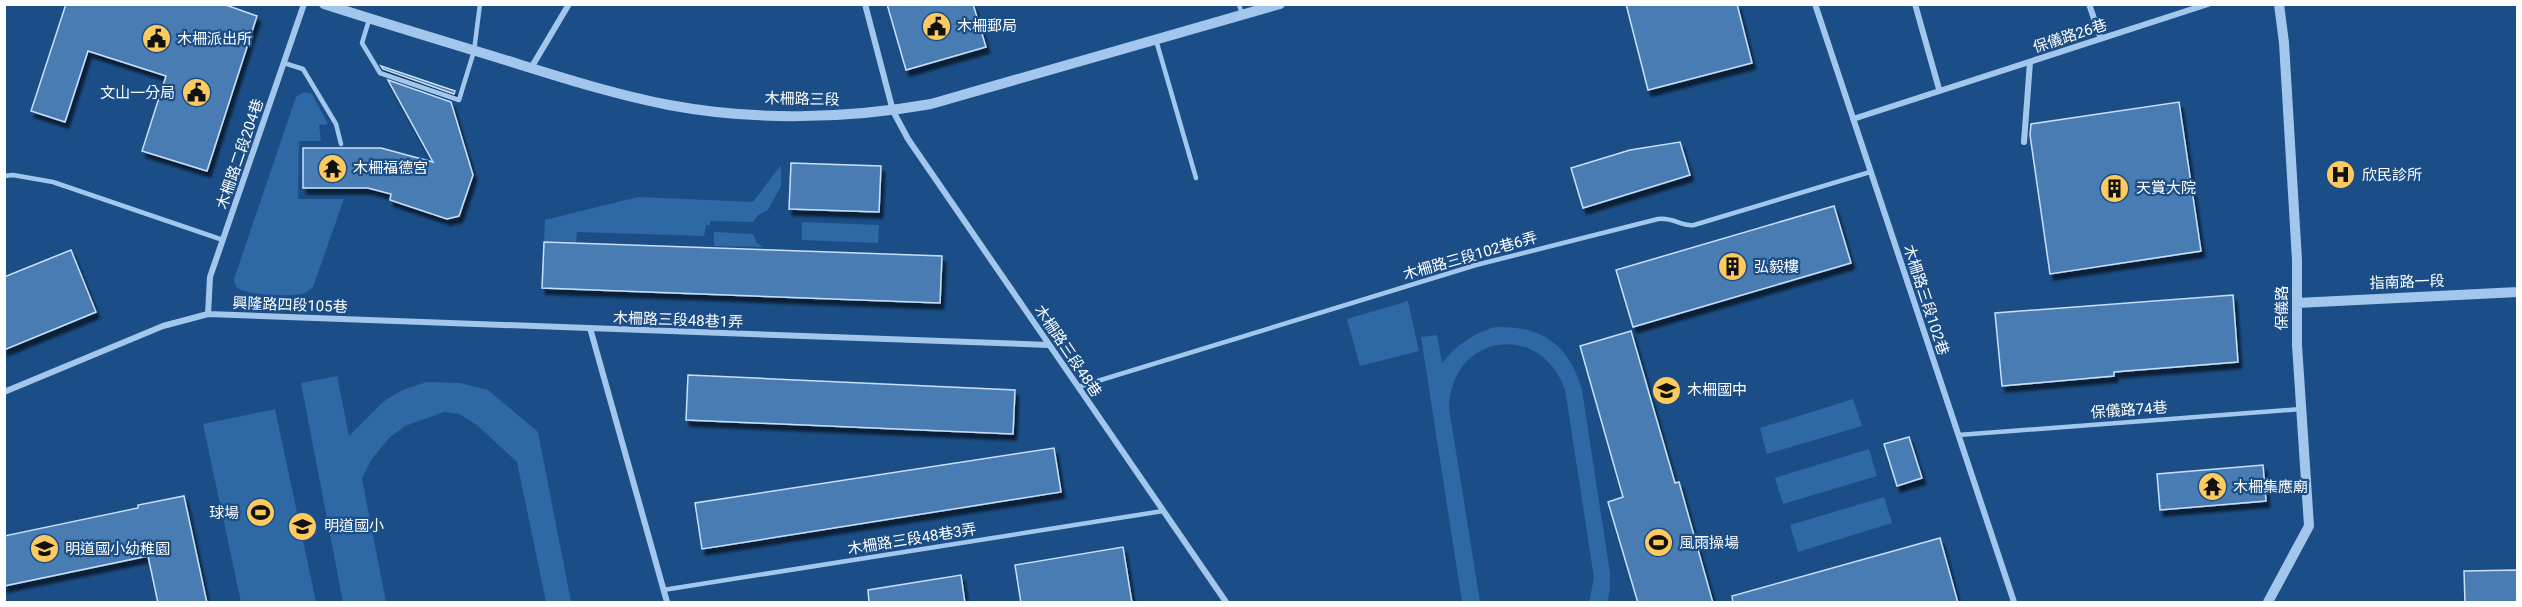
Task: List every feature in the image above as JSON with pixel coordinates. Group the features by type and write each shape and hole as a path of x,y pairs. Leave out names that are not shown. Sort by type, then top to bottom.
{"street":[{"name":"木柵路二段204巷","path":"208,314 210,277 304,4"},
{"name":"木柵路三段","path":"324,4 615,94 718,111 844,115 893,111 931,104 1156,40 1240,10 1280,4"},
{"path":"531,68 569,4"},
{"name":"木柵路三段48巷","path":"865,4 893,111 908,139 1226,603"},
{"name":"木柵路三段102巷","path":"1815,4 2014,603"},
{"path":"1915,4 1939,89"},
{"path":"2089,4 2101,39"},
{"name":"保儀路26巷","path":"1853,119 1939,89 2208,4"},
{"name":"保儀路","path":"2268,603 2309,526 2301,409 2297,260 2284,43 2279,4"},
{"path":"2024,142 2030,62"},
{"name":"指南路一段","path":"2297,303 2517,292"},
{"name":"興隆路四段105巷","path":"4,392 177,321 208,314 590,328"},
{"name":"木柵路三段48巷1弄","path":"667,603 590,328 1049,345"}],"lane":[{"path":"369,18 362,43 380,73 459,99 474,51 480,4"},
{"path":"1156,40 1196,178"},
{"path":"284,63 303,69 336,124 340,144"},
{"name":"木柵路三段102巷6弄","path":"1078,387 1476,265 1658,219 1673,219 1687,226 1695,225 1870,172"},
{"path":"4,176 13,175 53,182 223,240"},
{"name":"保儀路74巷","path":"1958,435 2301,409"},
{"name":"木柵路三段48巷3弄","path":"663,590 1163,511"}],"shaded area":[{"path":"304,92 312,94 328,124 319,125 321,141 299,141 298,199 344,199 313,287 307,292 294,295 266,295 241,290 236,287 234,279 296,97"},
{"path":"781,165 781,186 768,210 758,215 753,222 710,221 710,225 706,225 704,236 577,232 576,242 544,241 545,220 638,197 753,202"},
{"path":"802,222 879,225 878,243 802,240"},
{"path":"714,232 753,234 757,243 763,247 714,246"},
{"path":"1408,301 1419,351 1360,366 1347,319"},
{"path":"1496,327 1527,330 1552,341 1570,361 1576,374 1582,390 1610,573 1607,602 1589,602 1594,578 1565,389 1553,367 1536,352 1517,345 1498,345 1480,351 1464,364 1453,383 1449,408 1480,602 1462,602 1421,337 1437,335 1442,363 1466,340"},
{"path":"337,376 349,436 383,402 402,390 427,382 460,383 488,390 538,432 571,602 546,602 517,462 477,425 459,414 444,412 405,426 389,438 371,460 362,479 386,602 343,602 301,383"},
{"path":"1853,399 1862,426 1767,454 1760,428"},
{"name":"球場","path":"275,409 316,602 241,602 203,424"},
{"path":"1869,449 1877,476 1783,504 1775,478"},
{"path":"1884,497 1892,523 1798,552 1790,525"}],"building":[{"name":"文山一分局","path":"66,4 223,4 257,16 207,171 142,151 166,76 88,51 65,122 31,111"},
{"name":"木柵郵局","path":"887,4 973,4 986,47 906,70"},
{"path":"1626,4 1737,4 1752,63 1648,90"},
{"path":"381,66 455,91 454,94 383,69"},
{"path":"388,80 451,102 473,175 459,216 447,219 390,200 391,194 368,188 303,188 303,148 381,148 433,162"},
{"name":"天賞大院","path":"2179,102 2201,251 2050,274 2030,135 2031,124"},
{"path":"1680,142 1690,175 1583,208 1571,168 1630,150"},
{"path":"791,163 881,166 879,212 789,209"},
{"name":"弘毅樓","path":"1834,206 1851,263 1633,327 1616,270"},
{"path":"544,242 942,256 940,303 542,288"},
{"path":"71,250 96,312 4,350 4,277"},
{"path":"2233,295 2238,362 2114,372 2114,376 2002,386 1995,313"},
{"path":"1631,331 1675,483 1679,482 1713,603 1638,603 1608,502 1623,497 1580,346"},
{"path":"688,375 1015,390 1013,434 686,420"},
{"path":"1909,437 1922,478 1897,486 1884,444"},
{"path":"1054,448 1061,492 702,549 695,503"},
{"name":"木柵集應廟","path":"2263,465 2266,501 2160,510 2157,474"},
{"path":"184,496 207,603 158,603 148,556 4,586 4,536"},
{"path":"1940,538 1958,603 1733,603 1732,596"},
{"path":"1123,547 1132,603 1021,603 1015,565"},
{"path":"2517,570 2517,603 2465,603 2464,571"},
{"path":"961,575 965,603 869,603 868,590"}],"place":[{"name":"木柵郵局","path":"936,26"},
{"name":"木柵派出所","path":"156,39"},
{"name":"文山一分局","path":"196,93"},
{"name":"木柵福德宮","path":"332,168"},
{"name":"欣民診所","path":"2341,175"},
{"name":"天賞大院","path":"2115,188"},
{"name":"弘毅樓","path":"1733,267"},
{"name":"木柵國中","path":"1666,390"},
{"name":"木柵集應廟","path":"2212,487"},
{"name":"球場","path":"260,513"},
{"name":"明道國小","path":"303,526"},
{"name":"風雨操場","path":"1658,543"},
{"name":"明道國小幼稚園","path":"44,549"}]}
